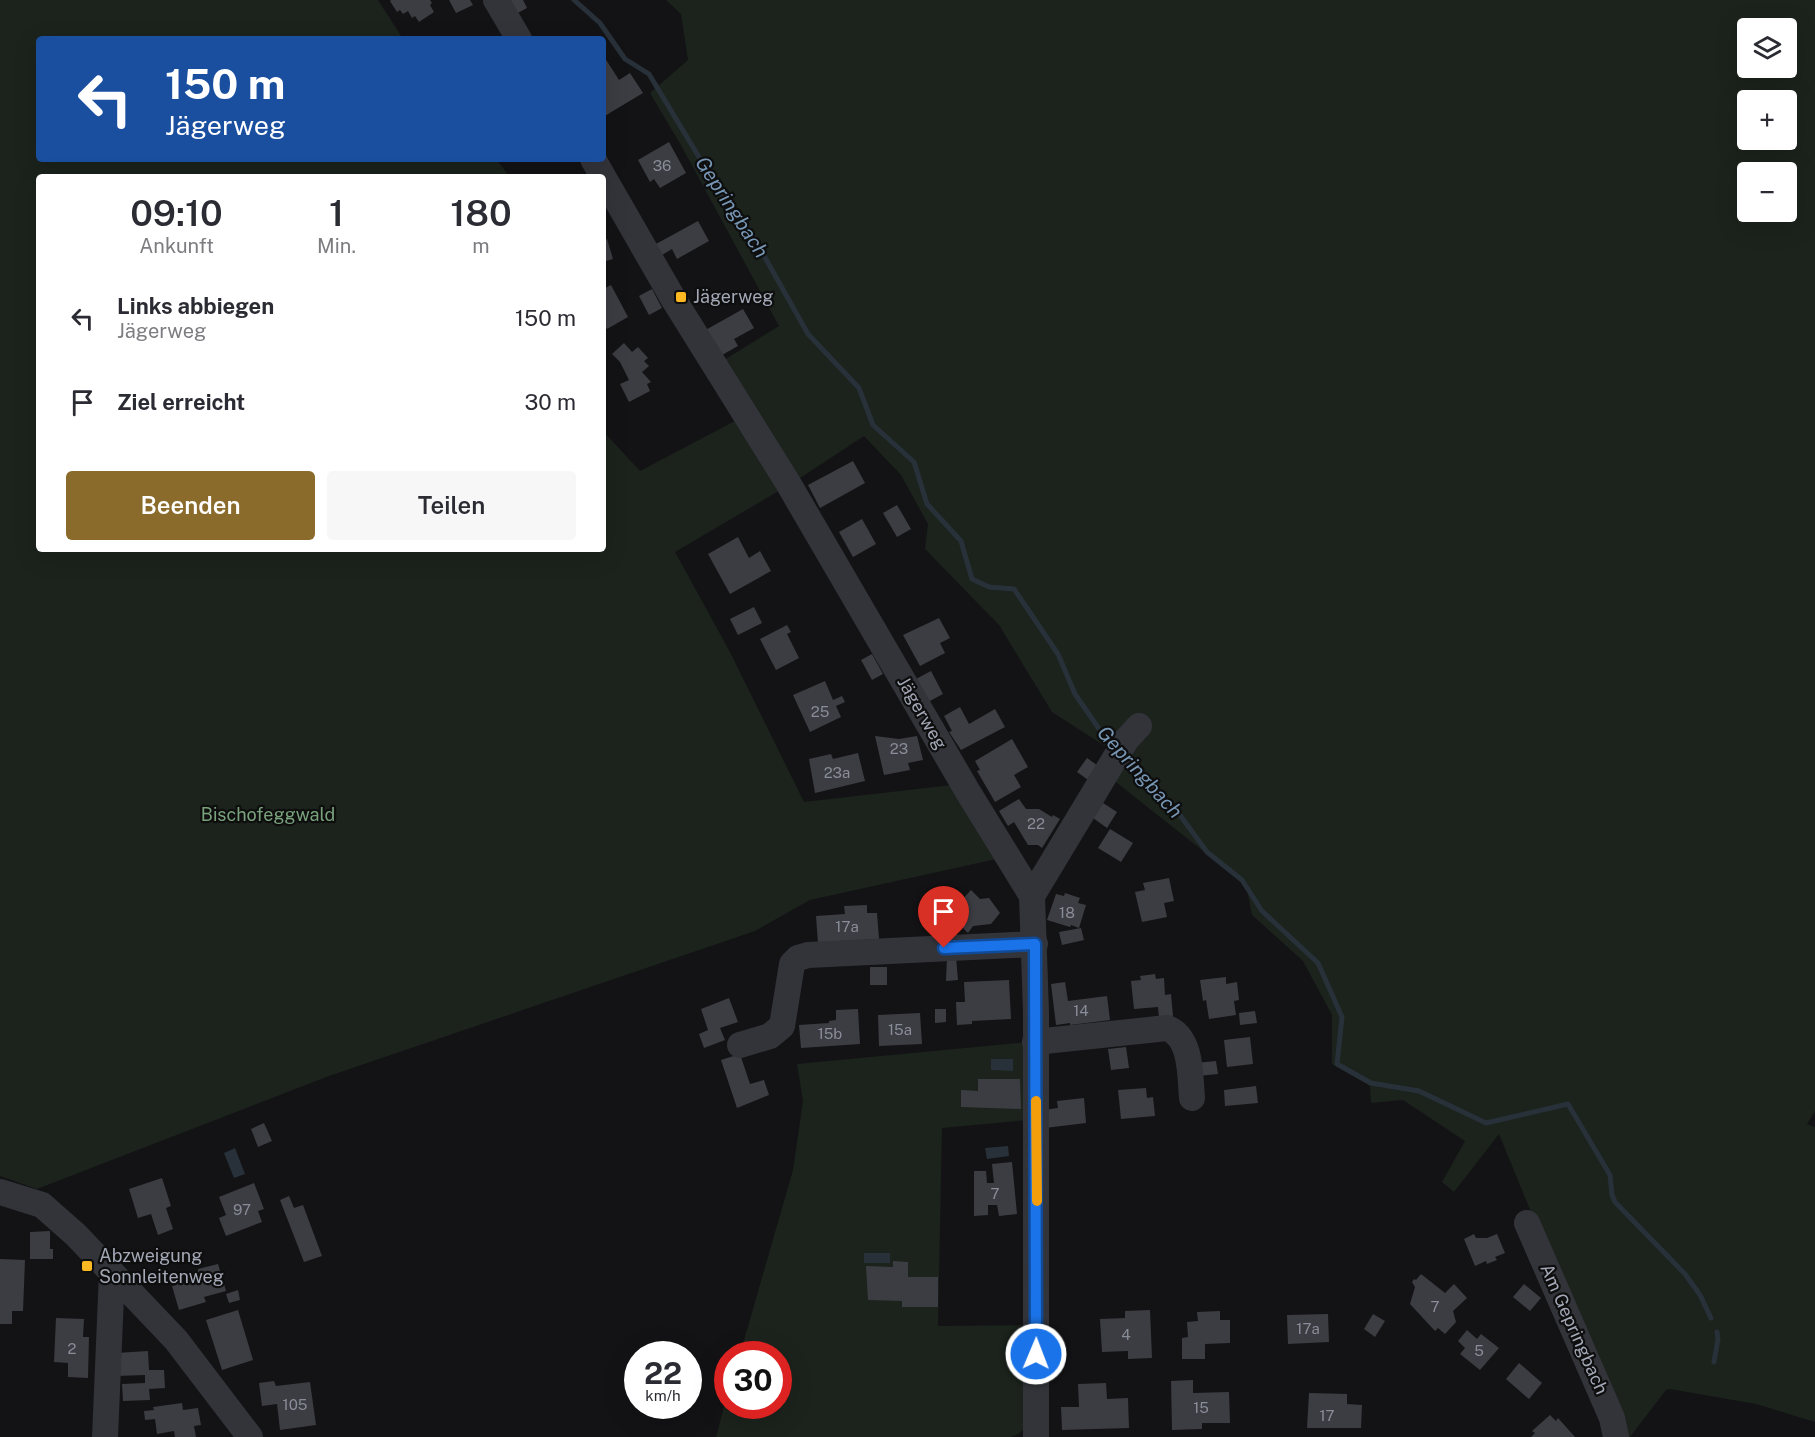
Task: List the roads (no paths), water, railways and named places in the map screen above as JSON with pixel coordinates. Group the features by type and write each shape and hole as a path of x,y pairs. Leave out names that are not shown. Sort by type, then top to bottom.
{"street":[{"path":"496,0 517,36"},
{"name":"Jägerweg","path":"606,182 674,300 788,483 968,792 1032,896 1035,944 1036,1437"},
{"path":"1032,896 1133,733"},
{"path":"740,1045 770,1035 782,1026 792,964 798,958 808,955 1035,944"},
{"path":"1035,1042 1161,1028 1174,1030 1183,1041 1192,1098"},
{"path":"0,1192 42,1205 76,1234 176,1340 250,1437"},
{"name":"Am Gepringbach","path":"1527,1223 1612,1418 1616,1437"},
{"path":"105,1437 112,1273"}],"waterway":[{"name":"Gepringbach","path":"574,0 600,23 625,59 649,74 726,202 749,229 808,334 859,388 873,425 914,462 927,504 961,541 972,579 989,587 1014,589 1058,654 1075,694 1113,749"},
{"name":"Gepringbach","path":"1123,761 1133,766 1177,811 1207,852 1242,880 1262,911 1318,963 1342,1017 1337,1064 1371,1083 1419,1091 1486,1123 1568,1104 1610,1175 1615,1202 1685,1274 1700,1295 1711,1318"},
{"name":"Gepringbach","path":"1714,1362 1717,1332"}],"place":[{"name":"Jägerweg","path":"681,297"},
{"name":"Abzweigung Sonnleitenweg","path":"87,1266"}],"park label":[{"name":"Bischofeggwald","path":"268,815"}]}
